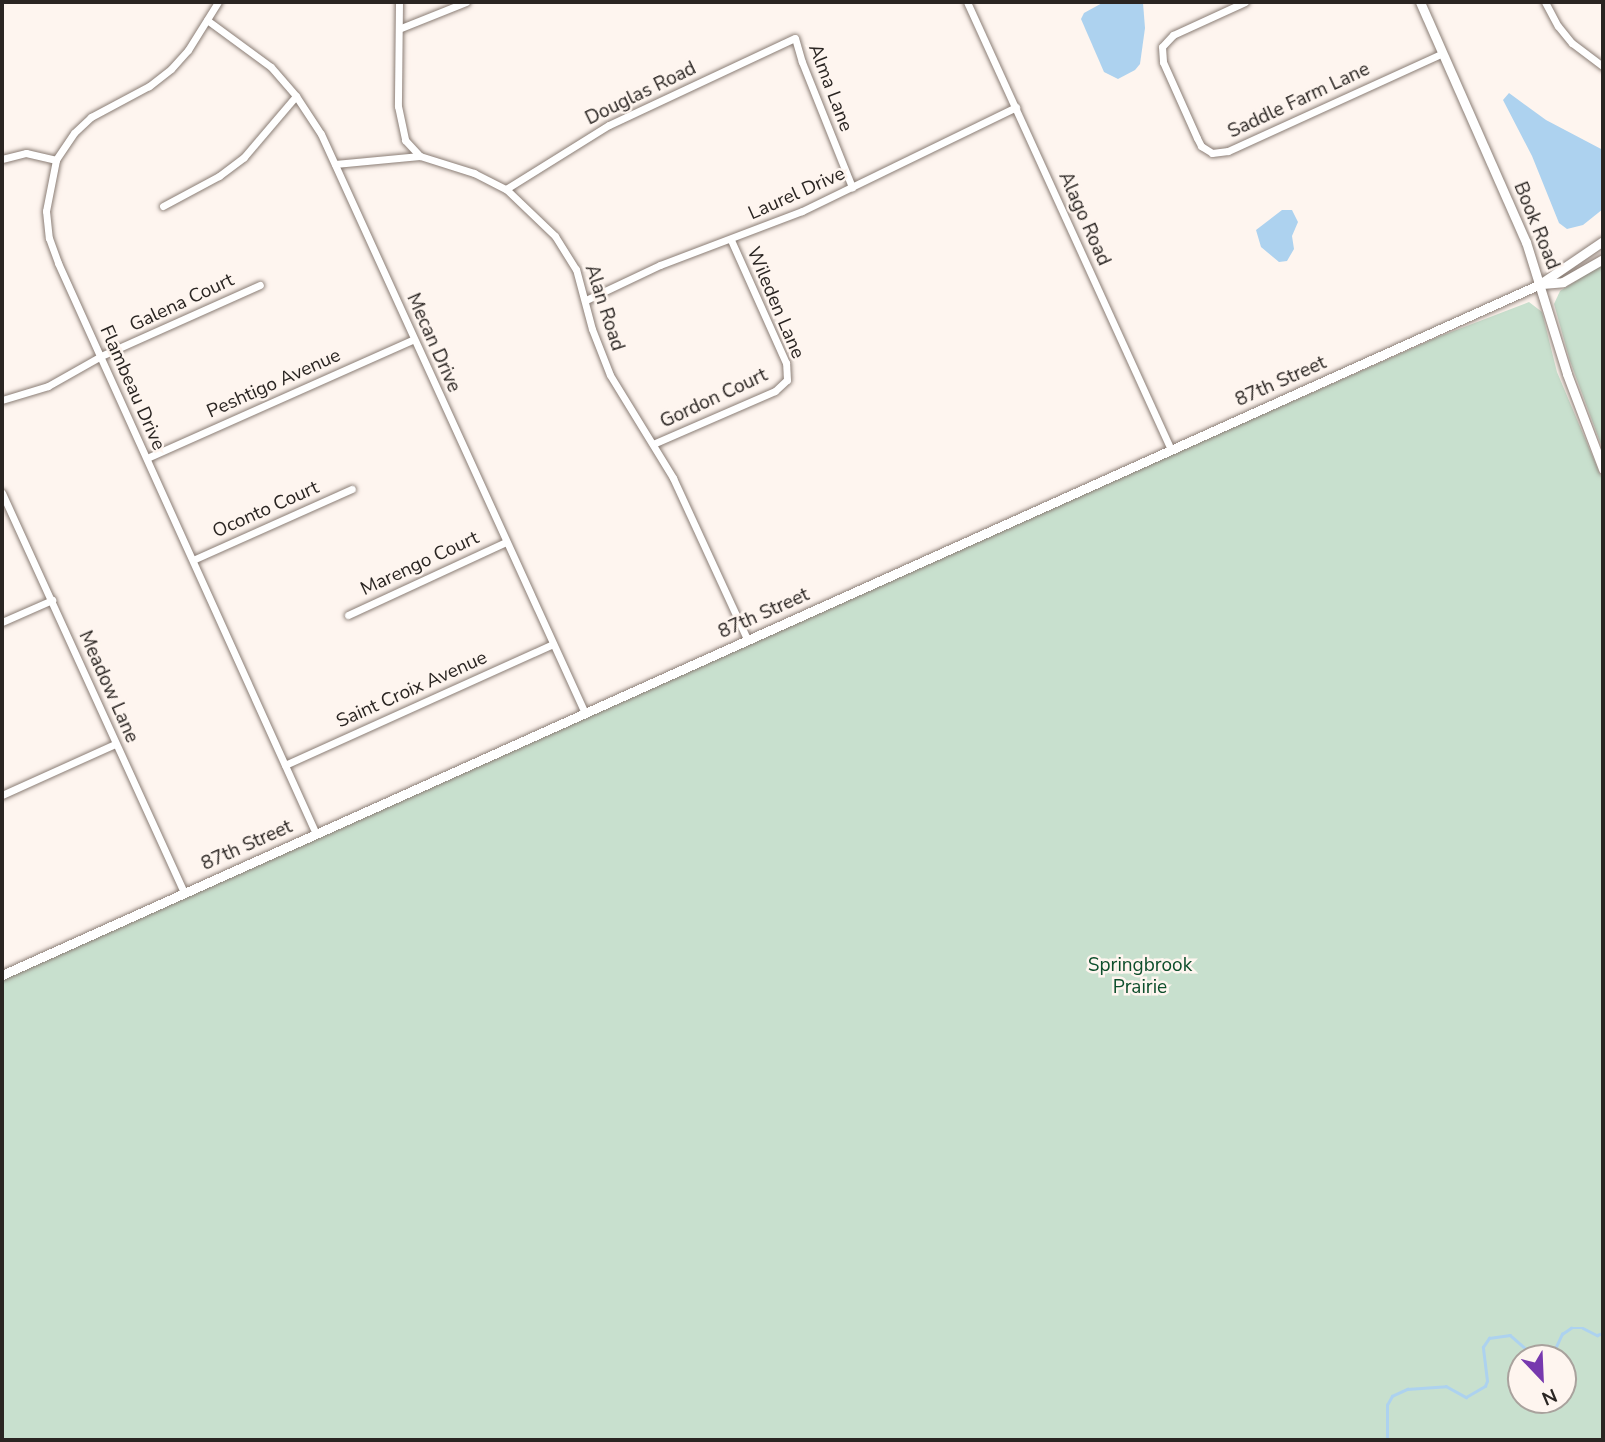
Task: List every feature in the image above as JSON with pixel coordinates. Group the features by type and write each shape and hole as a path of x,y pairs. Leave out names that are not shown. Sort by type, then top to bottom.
{"street":[{"name":"Flambeau Drive","path":"218,2 188,50 171,69 149,86 92,117 74,133 56,160 46,211 49,238 316,834"},
{"path":"399,2 400,126 405,140 421,156"},
{"path":"401,28 466,2"},
{"name":"Alago Road","path":"967,2 1171,450"},
{"name":"Saddle Farm Lane","path":"1245,2 1173,34 1162,47 1163,62 1197,138 1201,146 1212,153 1228,151 1443,53"},
{"name":"Book Road","path":"1420,2 1526,242 1567,374 1603,469"},
{"path":"1545,2 1558,26 1572,43 1603,66"},
{"name":"Mecan Drive","path":"207,20 271,67 296,96 321,134 585,713"},
{"name":"Alma Lane","path":"795,38 852,187"},
{"name":"Douglas Road","path":"506,189 608,125 795,38"},
{"path":"163,206 219,176 244,157 296,96"},
{"name":"Laurel Drive","path":"586,300 666,262 731,240 852,187 1016,107"},
{"path":"2,159 26,153 56,160"},
{"path":"335,164 421,156"},
{"name":"Alan Road","path":"421,156 474,173 506,189 555,236 576,269 592,329 610,375 682,495 748,641"},
{"name":"Wileden Lane","path":"731,240 786,363 787,380"},
{"name":"87th Street","path":"2,975 1540,284 1603,241"},
{"name":"87th Street","path":"1540,284 1563,282 1603,259"},
{"name":"Galena Court","path":"2,400 48,386 101,356 260,285"},
{"name":"Peshtigo Avenue","path":"147,458 414,338"},
{"name":"Gordon Court","path":"653,444 775,391 787,380"},
{"name":"Oconto Court","path":"193,560 352,489"},
{"name":"Meadow Lane","path":"2,493 184,893"},
{"name":"Marengo Court","path":"348,615 506,542"},
{"path":"2,622 52,600"},
{"name":"Saint Croix Avenue","path":"285,765 553,644"},
{"path":"2,795 115,744"}],"green space":[{"path":"1603,264 1603,450 1570,361 1554,304 1560,291"},
{"name":"Springbrook Prairie","path":"1529,302 1542,312 1557,372 1603,481 1603,1440 2,1440 2,980 638,690 1438,337"}],"water":[{"path":"1104,2 1143,3 1145,28 1140,64 1135,70 1118,79 1104,72 1081,19 1084,13"},
{"path":"1509,93 1546,120 1603,150 1603,209 1583,225 1567,229 1559,223 1532,156 1503,100"},
{"path":"1282,210 1292,210 1298,222 1292,236 1294,249 1287,261 1279,262 1261,247 1256,230"}],"waterway":[{"path":"1387,1440 1387,1405 1392,1396 1407,1389 1446,1386 1466,1397 1485,1386 1487,1381 1483,1347 1489,1338 1510,1335 1533,1355 1545,1358 1554,1351 1562,1334 1571,1328 1583,1328 1597,1335 1603,1333"}]}
